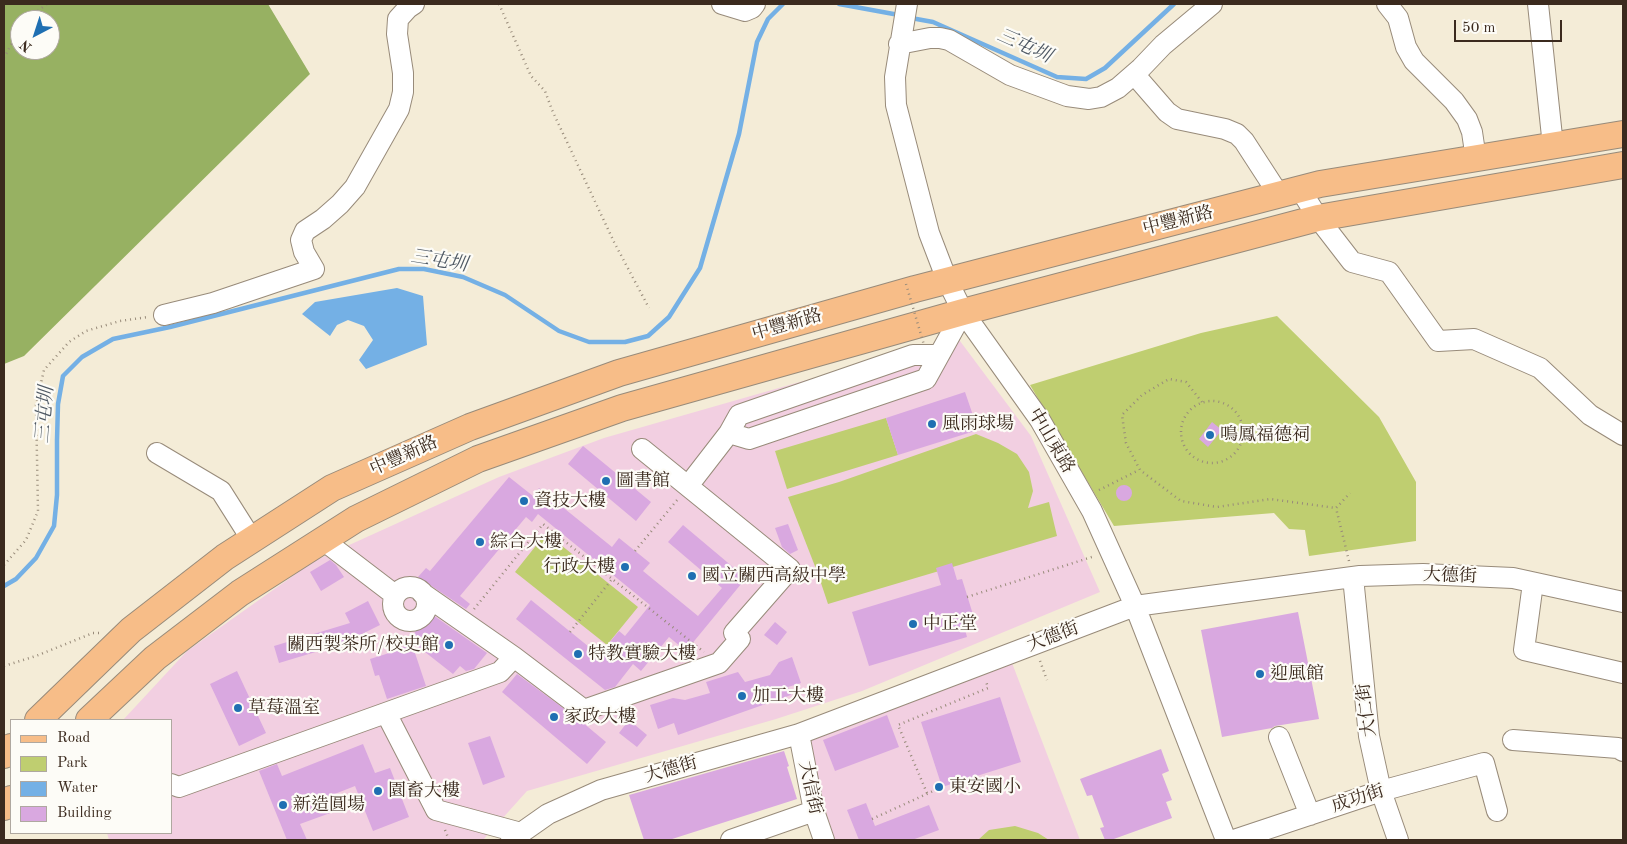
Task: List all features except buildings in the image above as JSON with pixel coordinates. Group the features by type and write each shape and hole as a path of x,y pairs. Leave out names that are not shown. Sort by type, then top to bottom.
{"main road":[{"name":"中豐新路","path":"39,719 131,630 225,557 332,488 470,427 620,373 947,280 1320,184 1623,134"},
{"name":"中豐新路","path":"98,717 155,658 240,593 356,520 478,459 622,408 963,312 1318,218 1623,164"}],"street":[{"path":"722,4 745,11 752,8 755,4"},
{"name":"中山東路","path":"907,4 895,77 896,105 929,233 947,280 963,312 1040,420 1084,497 1134,606 1226,840"},
{"path":"899,44 930,38 949,40 1010,75 1067,96 1089,99 1101,97 1118,88 1163,45 1212,4"},
{"path":"1387,4 1398,18 1406,47 1414,61 1454,101 1467,119 1472,132 1476,159"},
{"path":"1538,4 1553,146"},
{"path":"164,315 212,303 314,269 304,252 301,240 305,231 323,220 355,187 399,109 403,92 403,73 397,34 398,19 405,5"},
{"path":"1134,74 1167,112 1176,119 1218,127 1237,134 1290,192 1318,218 1352,262 1389,272 1438,341 1474,339 1540,368 1590,415 1623,435"},
{"path":"729,433 748,439 926,378 931,350 963,312"},
{"path":"688,486 729,433 739,415 931,350"},
{"path":"422,593 426,603 424,613 414,620 398,616 393,606 395,595 403,588 418,589 514,656 584,710 719,663 740,639 734,633 790,570 642,449"},
{"path":"157,453 221,491 252,540"},
{"path":"323,540 395,595"},
{"name":"大德街","path":"516,837 548,814 601,790 799,734 1134,606 1353,577 1423,574 1513,578 1623,602"},
{"name":"大仁街","path":"1353,577 1369,736 1381,790 1398,840"},
{"path":"1533,583 1524,650 1623,673"},
{"path":"172,784 179,787 500,672 514,656"},
{"path":"386,713 436,810 516,837"},
{"name":"大信街","path":"799,734 814,811 824,840"},
{"path":"1279,737 1310,815"},
{"path":"1513,740 1618,748 1623,752"},
{"name":"成功街","path":"1234,840 1381,790 1484,763 1497,811"},
{"path":"730,840 814,811"}],"path":[{"path":"499,4 532,76 545,91 610,234 649,308"},
{"path":"4,58 10,46"},
{"path":"906,284 931,350"},
{"path":"4,565 26,540 38,510 36,405 44,370 69,342 86,331 120,321 164,315"},
{"path":"1202,402 1186,382 1169,378 1142,395 1122,415 1126,443 1140,470 1181,501 1217,508 1270,499 1336,508"},
{"path":"1202,402 1222,402 1238,414 1242,423 1244,433 1242,443 1229,459 1220,463 1199,461 1190,455 1184,446 1181,436 1181,425 1186,415 1193,407 1202,402"},
{"path":"1084,497 1140,470"},
{"path":"635,551 688,486"},
{"path":"1336,508 1350,493"},
{"path":"1336,508 1353,577"},
{"path":"464,622 543,524 719,663"},
{"path":"968,597 1110,551"},
{"path":"570,632 612,578"},
{"path":"4,666 36,656 93,633 102,632"},
{"path":"1034,645 1047,680"},
{"path":"927,793 898,724 988,688 979,666"},
{"path":"872,819 942,787"}],"shaded area":[{"name":"國立關西高級中學","path":"957,337 1031,436 1100,592 862,691 776,719 527,791 483,840 109,840 107,834 172,834 172,719 124,719 187,651 314,561 499,477 604,438"},
{"name":"東安國小","path":"1012,663 1080,840 835,840 802,739"}],"green space":[{"path":"4,4 268,4 310,74 24,356 4,364"},
{"path":"1277,316 1379,417 1416,482 1416,541 1309,556 1305,530 1289,529 1274,513 1114,526 1030,385 1201,333"},
{"path":"886,418 898,455 787,489 775,451"},
{"path":"976,434 998,443 1017,454 1029,472 1033,491 1028,508 1049,502 1057,536 828,604 788,497 839,482"},
{"path":"546,533 638,607 607,645 515,572"},
{"path":"1015,826 1038,833 1049,840 978,840 989,830"}],"water":[{"path":"397,288 423,296 427,345 366,369 359,360 373,340 364,326 348,320 337,325 330,336 302,314 315,302"}],"waterway":[{"name":"三屯圳","path":"4,586 16,579 36,558 54,526 57,495 58,404 63,376 82,357 113,339 170,327 399,269 424,269 463,277 505,295 559,331 589,342 625,342 648,336 669,317 700,268 739,134 757,42 768,19 783,4"},
{"name":"三屯圳","path":"839,4 899,15"},
{"name":"三屯圳","path":"911,18 933,22 1057,77 1086,79 1105,68 1174,4"}],"place":[{"name":"風雨球場","path":"932,424"},
{"name":"鳴鳳福德祠","path":"1210,435"},
{"name":"圖書館","path":"606,481"},
{"name":"資技大樓","path":"524,501"},
{"name":"綜合大樓","path":"480,542"},
{"name":"行政大樓","path":"625,567"},
{"name":"國立關西高級中學","path":"692,576"},
{"name":"中正堂","path":"913,624"},
{"name":"關西製茶所/校史館","path":"449,645"},
{"name":"特教實驗大樓","path":"578,654"},
{"name":"迎風館","path":"1260,674"},
{"name":"加工大樓","path":"742,696"},
{"name":"草莓溫室","path":"238,708"},
{"name":"家政大樓","path":"554,717"},
{"name":"東安國小","path":"939,787"},
{"name":"園畜大樓","path":"378,791"},
{"name":"新造圓場","path":"283,805"}]}
